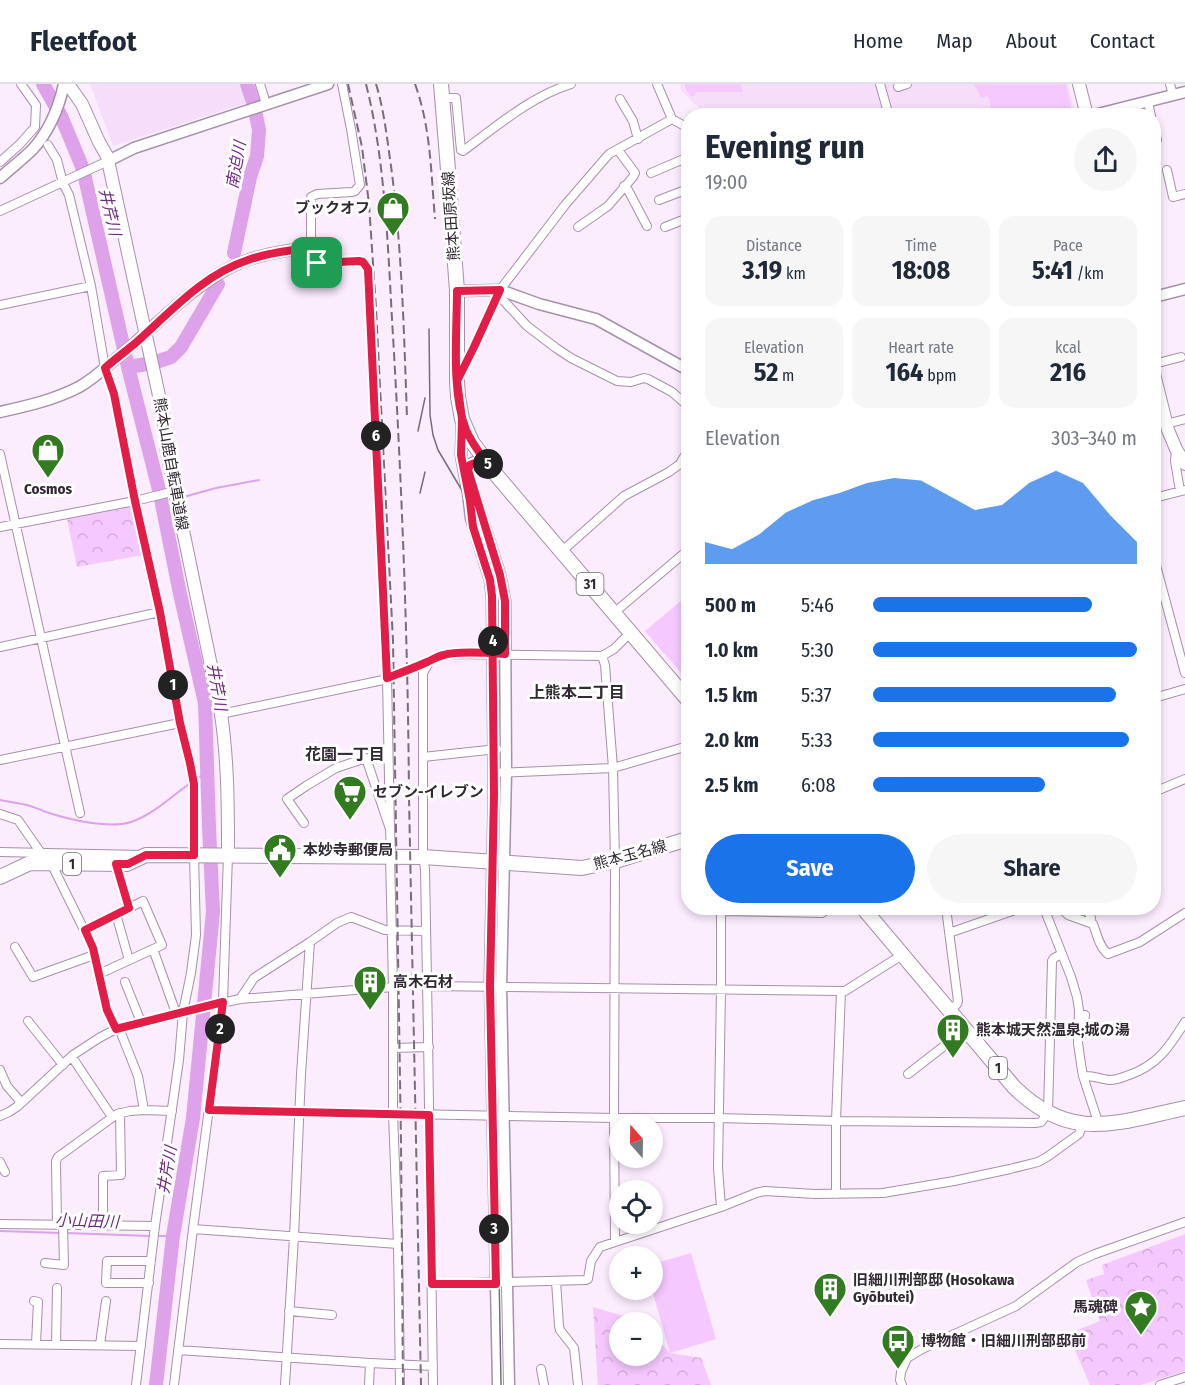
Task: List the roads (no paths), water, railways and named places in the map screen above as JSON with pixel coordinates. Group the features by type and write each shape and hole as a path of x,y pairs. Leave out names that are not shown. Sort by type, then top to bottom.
{"main road":[{"name":"熊本山鹿自転車道線","path":"66,84 82,104 105,162 143,336 163,414 167,453 225,741 228,788 225,855"},
{"path":"1079,84 1086,108"},
{"name":"熊本田原坂線","path":"441,91 457,291 457,381 462,419 472,441 491,469 681,692"},
{"path":"1161,403 1176,449 1185,464"},
{"name":"熊本玉名線","path":"0,876 30,863 128,864 146,855 391,856 582,868 615,861 681,841"},
{"name":"1","path":"869,915 1014,1087 1028,1100 1048,1113 1066,1120 1099,1125 1185,1108"}],"street":[{"path":"0,178 33,148 39,130 36,105 21,84"},
{"path":"0,162 39,130 55,113 66,84"},
{"path":"260,84 263,105"},
{"path":"0,211 134,148 328,84"},
{"path":"342,84 360,185 352,192 317,194 311,197 311,257 314,263 359,261 363,262 368,269 387,678 393,1114 400,1385"},
{"path":"441,91 456,98 460,150 463,151 511,115 545,95 571,84"},
{"path":"657,84 672,119 681,124"},
{"path":"879,84 886,108"},
{"path":"1122,108 1148,102 1171,90 1185,92"},
{"path":"620,99 633,121 638,139"},
{"path":"1148,102 1149,108"},
{"path":"457,381 500,290 565,206 609,154 672,119"},
{"path":"48,145 59,165 69,195 91,286 194,784 196,935 191,973 182,1012 172,1111 155,1226 136,1385"},
{"path":"578,227 608,206 633,177 634,173 618,150"},
{"path":"651,173 681,160"},
{"path":"1167,170 1173,197 1185,194"},
{"path":"624,186 647,226"},
{"path":"659,200 681,192"},
{"path":"665,227 681,221"},
{"path":"0,412 34,405 80,386 211,278 232,267 268,254 311,248"},
{"path":"0,305 91,286"},
{"path":"1161,295 1185,289"},
{"path":"457,291 500,290 596,319 681,366"},
{"path":"500,290 501,299 527,326 566,355 617,381 631,382 644,378 672,392 681,400"},
{"path":"1161,362 1181,357"},
{"path":"462,419 461,455 473,527 492,588 493,654 500,749"},
{"path":"1166,423 1185,419"},
{"path":"1161,496 1183,491 1175,461 1176,449"},
{"path":"0,454 80,813"},
{"path":"461,455 502,582 505,601 492,1115 509,1385"},
{"path":"468,474 469,467 473,463 479,462 491,469"},
{"path":"561,552 624,496 681,462"},
{"path":"0,527 135,501 176,497"},
{"path":"615,612 681,556"},
{"path":"1161,584 1185,673"},
{"path":"0,647 160,612"},
{"path":"221,714 387,678 445,654 602,656 614,649 630,633"},
{"path":"602,656 605,665 613,768 614,1114"},
{"path":"430,661 423,673 423,857 429,1047 433,1385"},
{"path":"1161,696 1185,689"},
{"path":"0,760 180,723"},
{"path":"500,773 613,768 681,748"},
{"path":"423,758 500,749"},
{"path":"304,823 287,799 336,768 366,758 390,829"},
{"path":"1161,789 1185,778"},
{"path":"0,814 18,820 41,853"},
{"path":"0,852 146,855"},
{"path":"174,1385 221,1003 225,855"},
{"path":"54,864 54,869 85,930 94,955 107,1010 118,1029 138,1076 144,1110"},
{"path":"116,864 129,908"},
{"path":"85,930 143,901 162,945 99,974"},
{"path":"1068,915 1093,924 1101,947 1107,954 1140,942 1185,913"},
{"path":"116,914 129,960"},
{"path":"721,915 718,1168 721,1207"},
{"path":"947,915 958,1001 950,1011"},
{"path":"949,933 1001,915"},
{"path":"1047,915 1071,976 1078,1003 1079,1048 1083,1076 1099,1125"},
{"path":"1090,915 1090,922"},
{"path":"240,999 254,978 337,923 351,917 385,930 426,931"},
{"path":"285,1385 310,942"},
{"path":"15,947 33,977 94,955"},
{"path":"153,949 182,1012"},
{"path":"663,1118 1041,1122 1048,1113 1052,961 1062,954"},
{"path":"427,986 841,991 902,955"},
{"path":"125,982 141,1023"},
{"path":"495,986 504,1115 498,1385"},
{"path":"0,1116 18,1106 72,1057 99,1038 118,1029 240,999 393,987"},
{"path":"836,1194 841,991"},
{"path":"1079,1048 1085,1015"},
{"path":"28,1021 63,1065"},
{"path":"1083,1076 1109,1080 1121,1078 1155,1062 1185,1022"},
{"path":"908,1074 966,1029"},
{"path":"393,1048 429,1047"},
{"path":"72,1057 116,1115 122,1175 103,1176 103,1226"},
{"path":"0,1070 7,1086 20,1101 18,1106"},
{"path":"45,1263 64,1265 56,1161 58,1157 116,1115 144,1110 172,1111"},
{"path":"209,1110 609,1118"},
{"path":"432,1284 584,1281 588,1279 591,1261 600,1247 756,1193 765,1191 836,1194 883,1192 999,1172 1038,1162 1072,1140 1079,1134 1083,1124"},
{"path":"0,1162 5,1172"},
{"path":"614,1168 615,1242"},
{"path":"902,1385 900,1380 904,1363 907,1358 922,1349 1016,1306 1077,1262 1185,1222"},
{"path":"0,1224 155,1226"},
{"path":"193,1229 398,1244"},
{"path":"149,1283 106,1283 107,1261 151,1261"},
{"path":"556,1281 558,1326 574,1348 578,1385"},
{"path":"56,1345 57,1288"},
{"path":"34,1301 38,1302 36,1344"},
{"path":"100,1345 106,1301"},
{"path":"289,1311 332,1315"},
{"path":"0,1344 141,1346"},
{"path":"178,1350 433,1366"},
{"path":"369,1385 370,1363"},
{"path":"541,1369 544,1385"},
{"path":"1160,1385 1185,1377"}],"waterway":[{"name":"井芹川","path":"43,84 61,116 83,169 128,367 160,494 205,703 213,912 193,1118 173,1236 156,1385"},
{"name":"南迫川","path":"234,253 250,177 257,156 259,130 247,84"},
{"name":"南迫川","path":"159,361 171,357 181,347 218,284"},
{"name":"南迫川","path":"128,367 147,364"},
{"path":"180,498 259,480"},
{"path":"163,506 172,502"},
{"name":"井芹川","path":"200,777 207,770"},
{"path":"0,800 27,805 79,821 112,825 131,822 146,815 189,784"},
{"name":"小山田川","path":"0,1231 60,1233"},
{"name":"小山田川","path":"66,1233 150,1236"},
{"name":"小山田川","path":"156,1236 173,1236"}],"tram line":[{"path":"429,329 430,415 433,435 438,450 470,504 496,592 498,837 494,986 501,1385"},
{"path":"418,431 425,398"},
{"path":"420,493 425,472"}],"railway":[{"path":"348,84 362,147 369,204 393,641 403,1385"},
{"path":"366,84 378,145 385,209 402,509 421,1385"},
{"path":"376,84 387,135 398,229 407,418"},
{"path":"415,84 427,134 435,219"}],"place":[{"name":"ブックオフ","path":"393,237"},
{"name":"Cosmos","path":"48,479"},
{"name":"セブン-イレブン","path":"350,821"},
{"name":"本妙寺郵便局","path":"280,879"},
{"name":"高木石材","path":"370,1011"},
{"name":"熊本城天然温泉;城の湯","path":"953,1059"},
{"name":"旧細川刑部邸 (Hosokawa Gyōbutei)","path":"830,1318"},
{"name":"馬魂碑","path":"1141,1336"},
{"name":"博物館・旧細川刑部邸前","path":"898,1370"}],"district":[{"name":"上熊本二丁目","path":"577,692"},
{"name":"花園一丁目","path":"345,754"}]}
